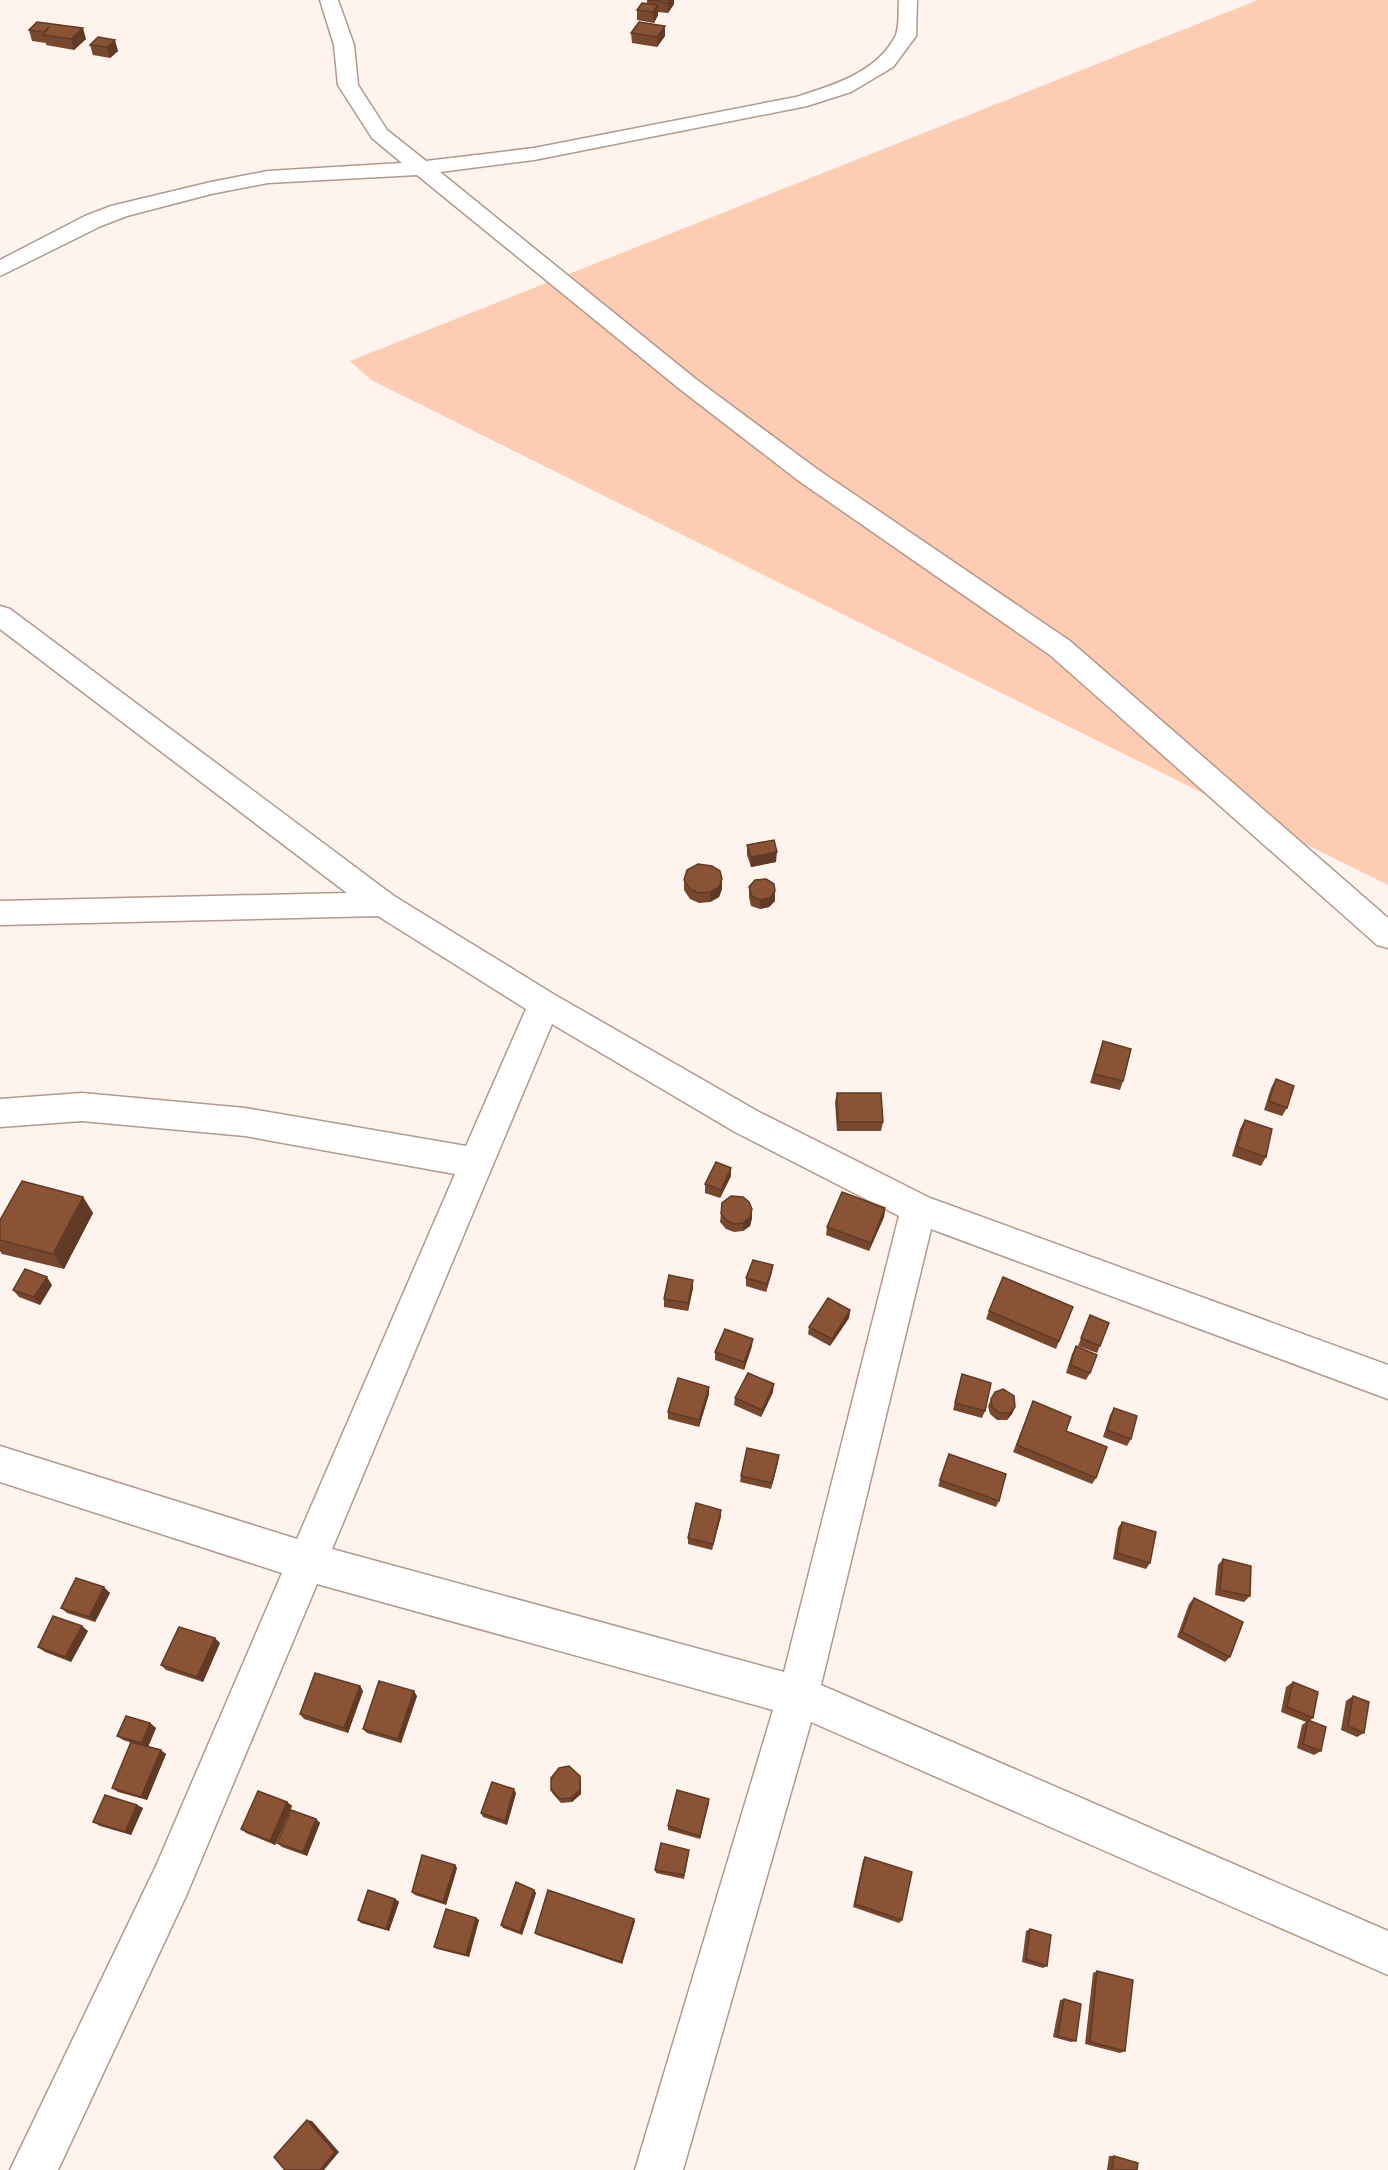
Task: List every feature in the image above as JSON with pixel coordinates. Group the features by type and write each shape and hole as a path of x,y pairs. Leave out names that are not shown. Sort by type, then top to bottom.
{"street":[{"path":"329,0 344,45 348,85 379,134 689,385 807,475 1060,648 1388,936"},
{"path":"0,269 102,218 211,188 291,175 421,168 534,154 800,102 844,88 886,63 906,36 908,0"},
{"path":"0,615 383,904 544,1004 747,1122 918,1209 1388,1382"},
{"path":"0,913 383,904"},
{"path":"34,2170 171,1881 544,1004"},
{"path":"0,1113 82,1107 245,1122 477,1163"},
{"path":"659,2170 798,1696 918,1209"},
{"path":"0,1464 308,1562 798,1696 1388,1953"}],"shaded area":[{"path":"1258,0 1388,0 1388,885 371,380 350,361"}],"building":[{"path":"647,0 670,0 668,3"},
{"path":"642,3 658,5 653,12 637,10"},
{"path":"37,22 83,28 71,39 43,35 49,27 44,32 29,30"},
{"path":"639,22 665,26 657,37 631,33"},
{"path":"98,37 115,40 107,47 90,45"},
{"path":"774,840 777,852 751,857 747,845"},
{"path":"698,864 712,866 720,871 722,879 719,887 710,892 699,893 690,889 684,880 687,870"},
{"path":"766,879 774,884 775,891 770,898 760,900 752,896 749,887 755,880"},
{"path":"1103,1041 1131,1049 1123,1081 1094,1074"},
{"path":"1276,1079 1294,1086 1287,1108 1269,1101"},
{"path":"837,1093 881,1093 883,1122 838,1122"},
{"path":"1245,1120 1272,1129 1266,1157 1237,1147"},
{"path":"716,1162 731,1168 721,1190 705,1184"},
{"path":"22,1181 83,1197 53,1254 0,1240 0,1220"},
{"path":"842,1192 885,1208 871,1243 827,1227"},
{"path":"731,1196 743,1197 749,1202 752,1209 750,1217 743,1223 734,1224 721,1214 722,1203"},
{"path":"753,1260 773,1265 767,1284 746,1278"},
{"path":"25,1269 47,1277 34,1297 13,1290"},
{"path":"669,1275 693,1280 688,1303 664,1299"},
{"path":"1003,1277 1073,1307 1059,1341 989,1311"},
{"path":"828,1298 850,1310 832,1339 809,1327"},
{"path":"1090,1315 1109,1323 1100,1346 1081,1338"},
{"path":"725,1329 753,1339 744,1362 715,1352"},
{"path":"1076,1346 1097,1355 1090,1373 1070,1365"},
{"path":"748,1373 774,1384 762,1410 735,1398"},
{"path":"962,1374 991,1383 985,1411 955,1403"},
{"path":"678,1378 709,1387 699,1420 668,1412"},
{"path":"1003,1389 1014,1396 1015,1407 1010,1413 1000,1413 992,1407 991,1399 995,1392"},
{"path":"1033,1401 1071,1417 1066,1431 1107,1447 1096,1478 1017,1445"},
{"path":"1114,1408 1137,1416 1131,1439 1107,1430"},
{"path":"747,1448 779,1455 772,1483 741,1476"},
{"path":"949,1454 1006,1474 999,1501 940,1480"},
{"path":"696,1503 721,1510 713,1544 688,1538"},
{"path":"1122,1522 1156,1532 1150,1563 1117,1553"},
{"path":"1223,1559 1251,1566 1250,1596 1220,1590"},
{"path":"76,1578 104,1587 89,1617 61,1608"},
{"path":"1194,1598 1243,1622 1230,1657 1182,1632"},
{"path":"53,1616 82,1626 65,1657 38,1647"},
{"path":"179,1627 215,1638 197,1677 161,1665"},
{"path":"315,1673 360,1686 344,1728 300,1714"},
{"path":"379,1681 414,1691 398,1739 363,1729"},
{"path":"1293,1682 1318,1692 1313,1718 1287,1707"},
{"path":"1353,1696 1369,1702 1364,1733 1348,1726"},
{"path":"126,1716 150,1723 142,1743 117,1736"},
{"path":"1308,1720 1326,1727 1321,1751 1303,1744"},
{"path":"131,1742 161,1750 141,1797 112,1788"},
{"path":"569,1766 580,1776 580,1790 571,1798 560,1799 551,1790 551,1778 559,1768"},
{"path":"492,1782 514,1789 505,1821 481,1813"},
{"path":"677,1790 709,1799 700,1836 668,1826"},
{"path":"258,1791 287,1802 270,1841 241,1829"},
{"path":"105,1795 137,1805 125,1832 93,1822"},
{"path":"291,1810 316,1819 303,1852 277,1843"},
{"path":"661,1843 689,1850 684,1875 655,1870"},
{"path":"422,1855 455,1865 443,1902 412,1892"},
{"path":"865,1857 912,1872 902,1920 855,1904"},
{"path":"516,1882 534,1890 520,1932 501,1925"},
{"path":"368,1890 395,1899 386,1929 358,1920"},
{"path":"548,1890 634,1919 621,1962 535,1933"},
{"path":"446,1909 476,1918 466,1955 434,1947"},
{"path":"1030,1929 1051,1935 1047,1966 1026,1959"},
{"path":"1097,1971 1133,1980 1125,2051 1090,2042"},
{"path":"1064,1999 1081,2004 1076,2041 1058,2036"},
{"path":"307,2120 335,2152 320,2170 285,2170 274,2157"},
{"path":"1114,2156 1138,2163 1137,2170 1112,2170"}]}
